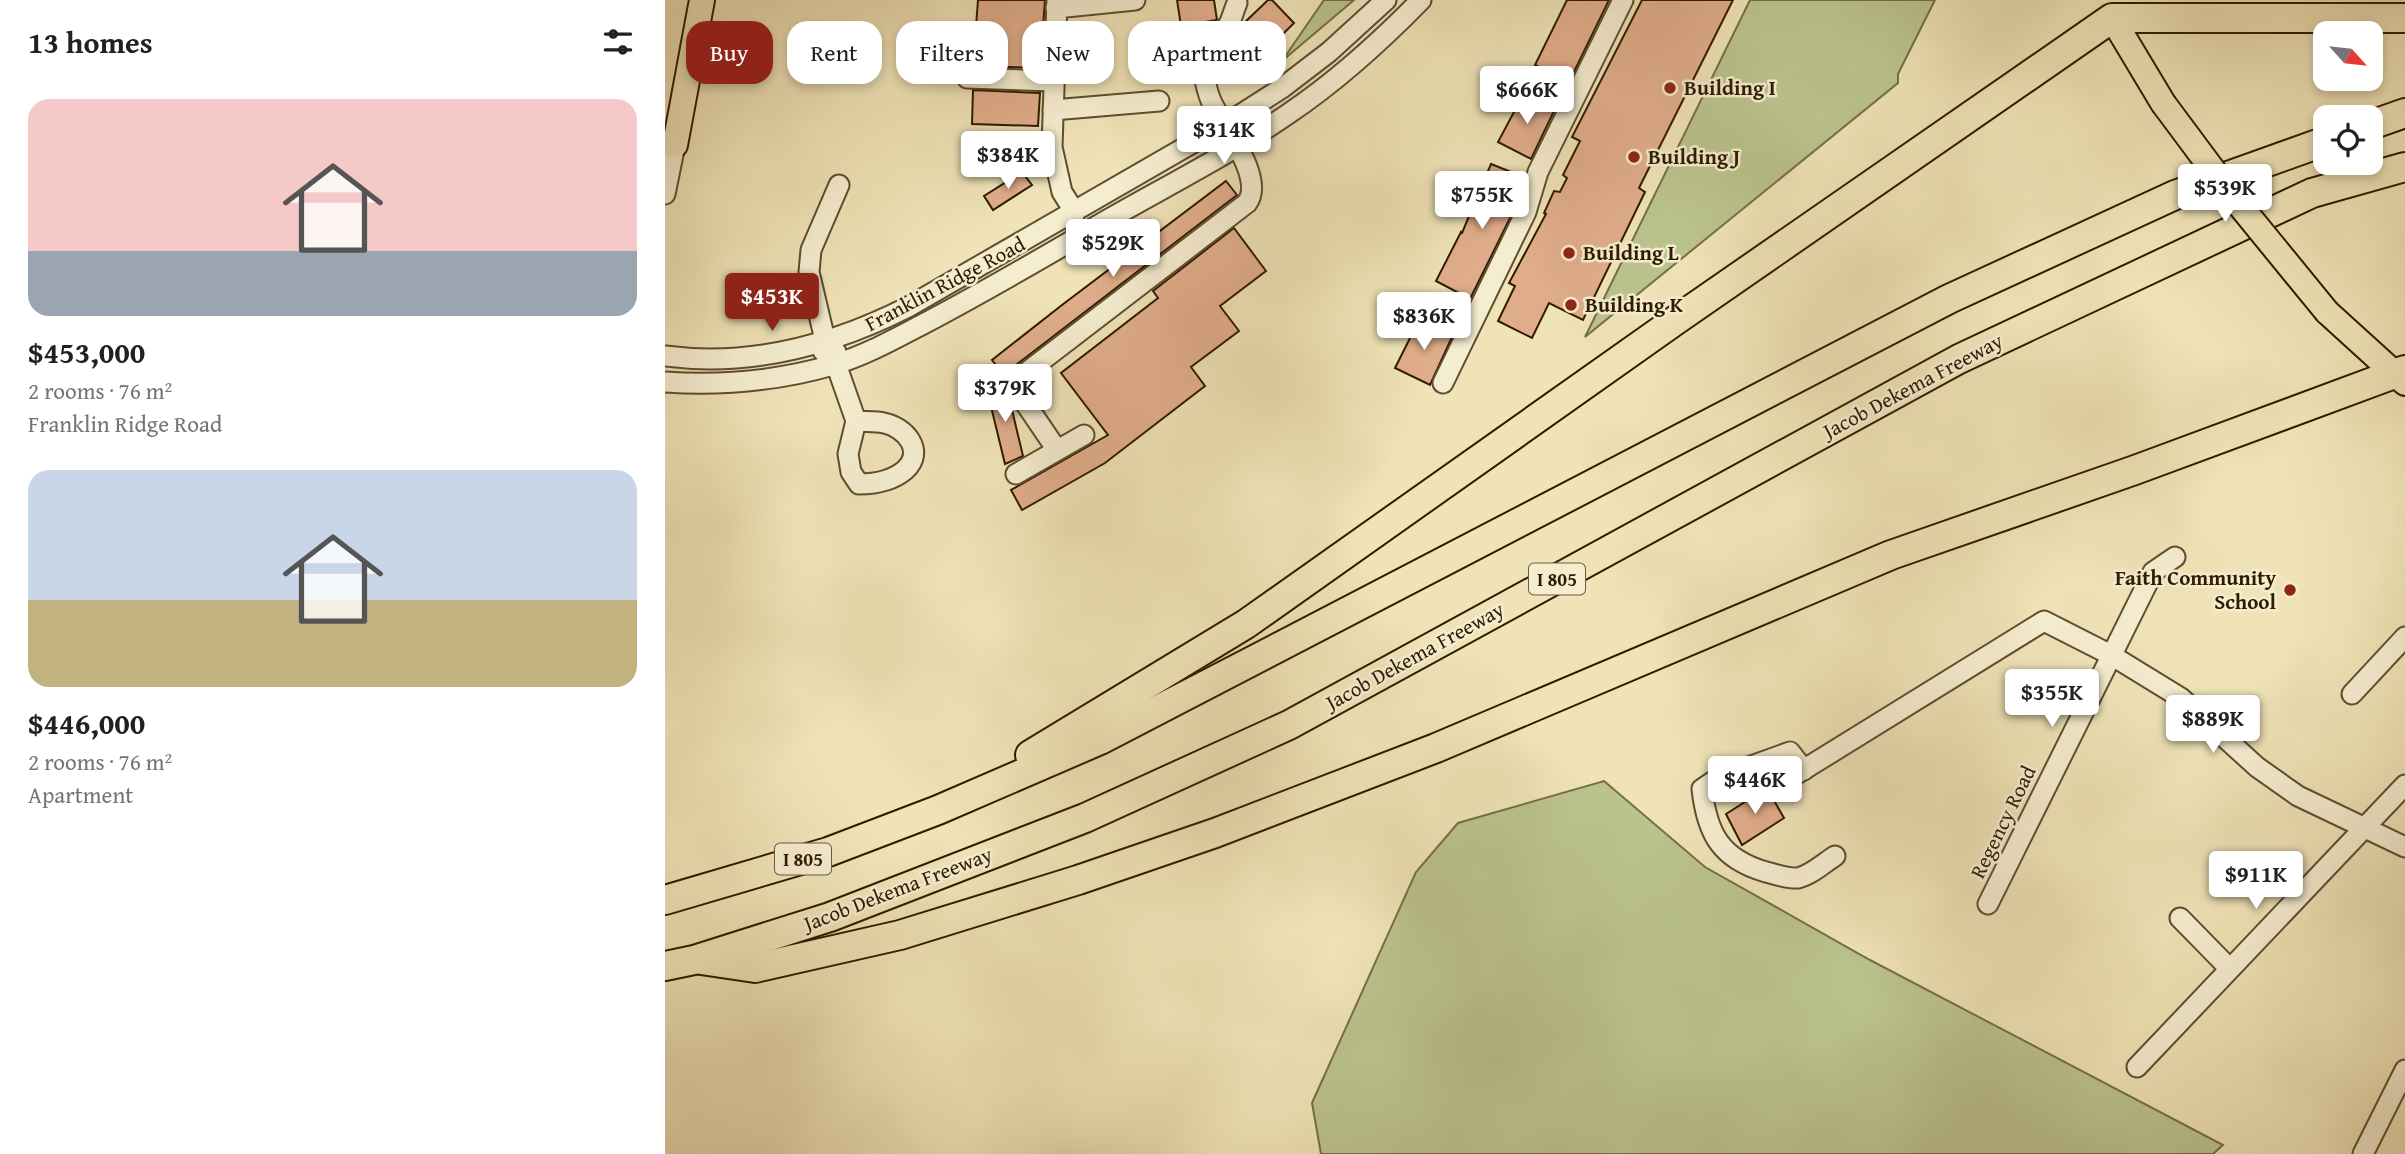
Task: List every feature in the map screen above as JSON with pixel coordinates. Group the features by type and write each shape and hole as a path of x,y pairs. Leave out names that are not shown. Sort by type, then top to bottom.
{"highway":[{"path":"938,810 1246,624 1676,320 2107,9 2405,18"},
{"path":"2383,121 2405,113"},
{"name":"I 805","path":"665,900 828,852 938,810 1100,740 1949,299 2175,195 2313,146"},
{"name":"Jacob Dekema Freeway","path":"665,966 694,960 830,917 1086,818 1276,731 1959,359 2312,193 2405,167"},
{"path":"694,960 755,968 900,935 1078,880 1215,833 1436,748 1891,555 2402,376"}],"main road":[{"path":"670,144 675,95 702,0"},
{"path":"2107,9 2163,103 2233,197 2327,312 2402,376"}],"street":[{"path":"1057,4 1135,0"},
{"name":"Franklin Ridge Road","path":"665,356 694,360 751,357 805,346 879,322 1282,88 1329,51 1386,0"},
{"name":"Franklin Ridge Road","path":"665,382 706,384 762,380 836,364 892,341 1023,269 1288,115 1345,72 1421,0"},
{"path":"1443,383 1526,212 1538,172 1623,0"},
{"path":"1058,450 1021,397 1018,384 1023,375 1252,197 1254,185 1237,146 1212,103 1203,60 1205,50 1228,25 1240,1"},
{"path":"1023,269 1028,257 1068,230 1075,220 1074,211 1062,192 1052,147 1054,84"},
{"path":"1237,146 1235,130 1240,123 1277,98 1282,88"},
{"path":"1053,110 1159,101"},
{"path":"1167,185 1182,166 1223,141 1224,124"},
{"path":"665,194 670,144"},
{"path":"762,380 778,368 817,358 824,350 825,340 809,272 811,250 839,185"},
{"path":"856,421 834,353 841,344 873,329 879,322"},
{"path":"1016,474 1084,435"},
{"name":"Regency Road","path":"1988,904 2153,572 2175,556"},
{"path":"1835,856 1811,873 1797,878 1746,866 1721,849 1704,810 1702,789 1718,778 1790,752 1799,772 2044,621 2111,655 2181,698 2257,767 2298,796 2405,847"},
{"path":"2352,694 2405,637"},
{"path":"2137,1066 2405,785"},
{"path":"2180,918 2229,968"},
{"path":"2363,1154 2405,1070"}],"green space":[{"path":"1324,0 1354,0 1286,58"},
{"path":"1750,0 1935,0 1898,74 1898,83 1585,337"},
{"path":"1604,781 1705,867 1870,960 2223,1145 2213,1154 1321,1154 1312,1103 1416,872 1458,823"}],"building":[{"path":"978,0 1045,0 1043,21 1022,21 1022,67 1008,67 1008,21 976,21"},
{"path":"1177,0 1214,0 1217,20 1180,21"},
{"path":"1268,0 1272,0 1294,23 1286,31 1286,21 1246,21"},
{"path":"1567,0 1609,0 1569,82 1535,65"},
{"path":"1642,0 1733,0 1639,188 1645,192 1583,320 1549,303 1532,338 1498,321 1515,286 1509,283 1546,214 1544,213 1554,191 1560,192 1567,178 1563,175 1580,141 1572,137"},
{"path":"973,90 1040,93 1038,126 972,124"},
{"path":"1524,93 1555,109 1531,159 1498,142"},
{"path":"1491,164 1524,177 1515,208 1470,299 1436,281 1462,233"},
{"path":"1022,172 1032,185 993,210 984,196"},
{"path":"1226,181 1237,195 1016,365 1006,378 992,360"},
{"path":"1234,228 1266,271 1220,306 1239,331 1191,367 1205,386 1105,463 1022,510 1011,490 1108,435 1061,373 1158,298 1153,291"},
{"path":"1420,318 1453,335 1430,385 1395,368"},
{"path":"1006,385 1023,456 1005,464 987,390"},
{"path":"1767,788 1784,818 1742,845 1726,814"}],"place":[{"name":"Building I","path":"1670,88"},
{"name":"Building J","path":"1634,157"},
{"name":"Building L","path":"1569,253"},
{"name":"Building K","path":"1571,305"},
{"name":"Faith Community School","path":"2290,590"}]}
